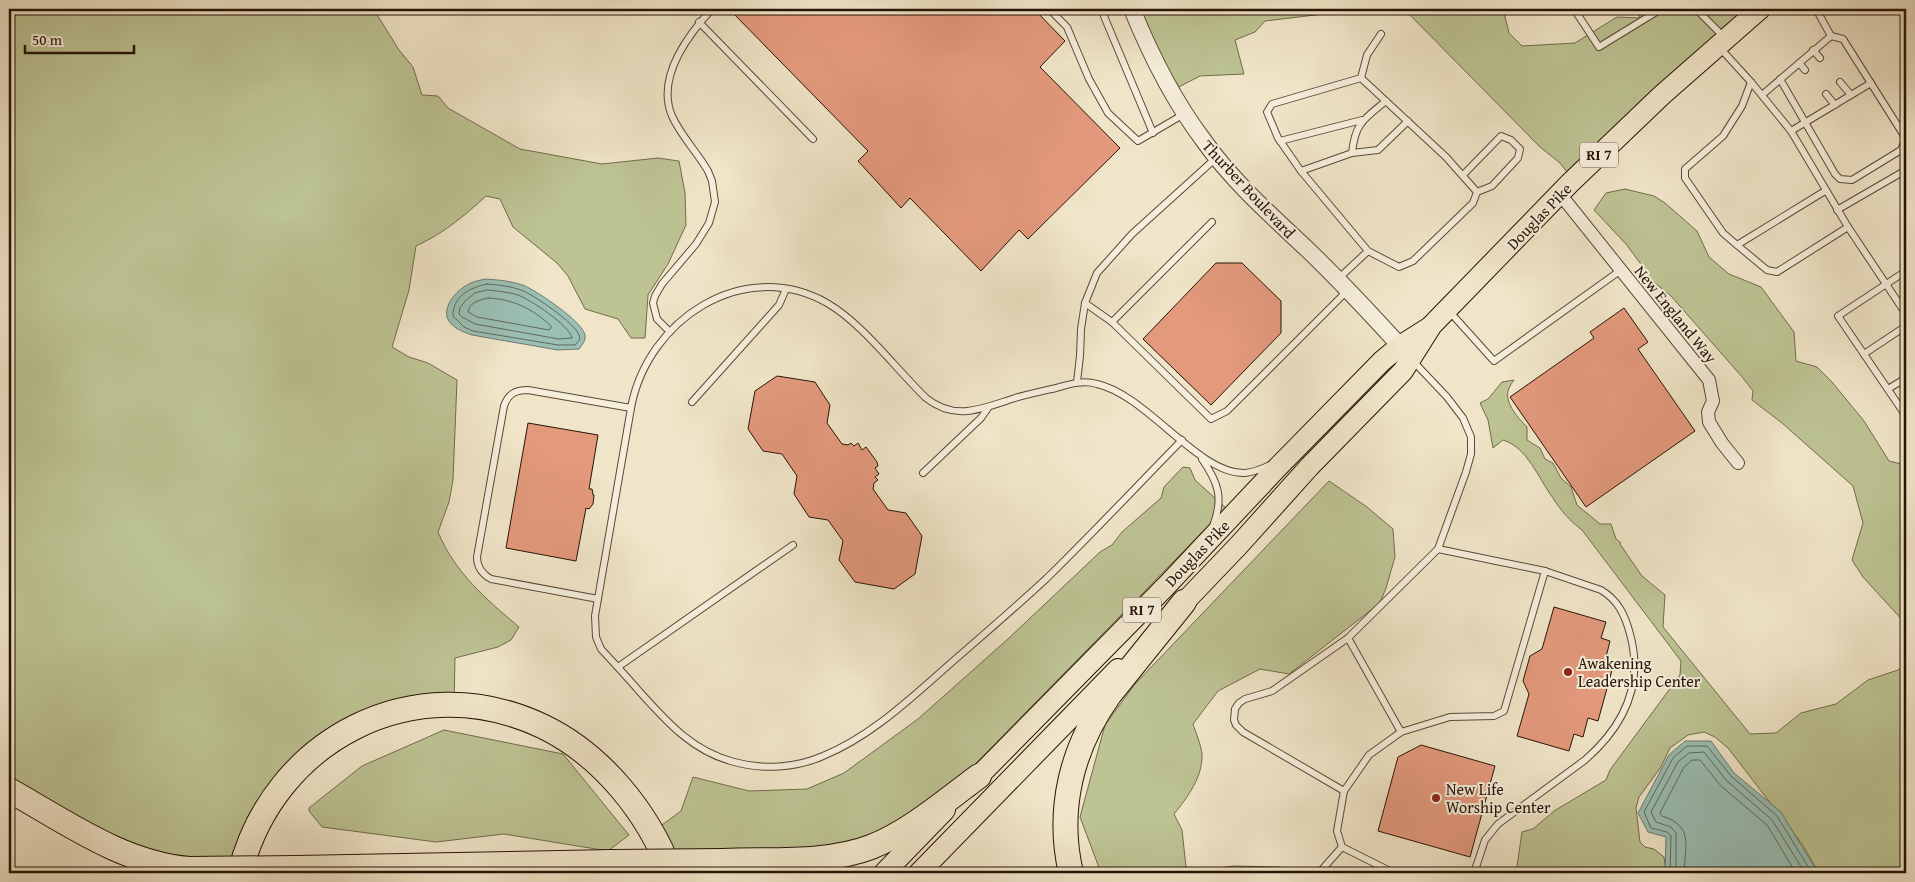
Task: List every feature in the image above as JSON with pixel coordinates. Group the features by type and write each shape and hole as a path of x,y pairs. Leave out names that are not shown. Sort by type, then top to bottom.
{"highway":[{"path":"1072,873 1067,848 1065,815 1068,787 1080,748 1104,702 1184,602"},
{"path":"240,873 254,830 272,799 294,772 320,748 347,730 376,718 425,707 456,706 486,708 527,720 557,734 585,754 610,778 634,806 652,833 671,873"},
{"path":"9,790 119,851 156,864 190,869 296,868 723,861 842,855 870,847 908,828 979,776"}],"main road":[{"name":"Douglas Pike","path":"919,873 1184,602 1251,532 1310,466 1393,382 1406,353 1432,325 1560,194 1662,95 1760,9"},
{"name":"Douglas Pike","path":"884,873 1205,546 1296,449 1382,362 1406,353"}],"street":[{"name":"Thurber Boulevard","path":"1132,9 1151,55 1184,114 1216,158 1274,219 1342,285 1406,353"},
{"name":"New England Way","path":"1560,194 1709,380 1713,401 1708,412 1708,422 1738,463"}],"lane":[{"path":"670,332 657,318 654,311 655,296 662,284 702,234 709,223 715,202 712,181 708,171 675,122 669,104 669,84 676,60 699,22 712,9"},
{"path":"1050,9 1067,27 1089,79 1108,113 1138,141 1184,114"},
{"path":"1101,9 1153,133"},
{"path":"1574,9 1599,47 1661,9"},
{"path":"1696,9 1751,82 1791,130 1837,210 1906,314"},
{"path":"1816,9 1830,36"},
{"path":"699,22 813,138"},
{"path":"1362,78 1367,56 1381,34"},
{"path":"1762,95 1830,36 1843,38 1903,134 1904,145 1901,150 1852,180 1840,179 1835,174 1780,80"},
{"path":"1814,50 1820,58"},
{"path":"1799,63 1805,70"},
{"path":"1362,78 1463,175 1477,192"},
{"path":"1362,78 1272,104 1267,112 1280,141 1301,171 1368,251 1399,268 1414,261 1473,203 1477,192 1492,186 1518,158 1520,149 1511,140 1501,136 1463,175"},
{"path":"1751,82 1742,106 1723,136 1685,169 1685,178 1723,233 1767,270 1777,272 1848,227"},
{"path":"1840,82 1851,95"},
{"path":"1791,130 1871,83"},
{"path":"1826,94 1834,104"},
{"path":"1352,153 1353,136 1362,120 1386,101"},
{"path":"1280,141 1362,120"},
{"path":"1301,171 1352,153 1378,150 1408,121"},
{"path":"1077,382 1085,304 1096,273 1126,240 1216,158"},
{"path":"1837,210 1906,170"},
{"path":"1737,245 1825,190"},
{"path":"1112,322 1212,222"},
{"path":"1085,304 1112,322 1211,419 1227,411 1342,285 1368,251"},
{"path":"1448,310 1494,361 1621,270"},
{"path":"1906,271 1838,316 1906,416"},
{"path":"1182,440 1054,571 1019,604 888,717 855,739 824,756 799,764 774,766 736,763 710,754 676,731 601,649 596,637 594,623 636,388 642,372 651,357 670,332 693,311 720,296 751,289 772,288 786,289 817,298 843,314 932,403 946,409 973,411 1077,382 1098,384 1120,392 1182,440 1200,456 1232,471 1246,473 1273,464 1296,449"},
{"path":"692,402 779,305 786,289"},
{"path":"1864,354 1906,326"},
{"path":"1344,791 1243,732 1236,725 1234,715 1239,704 1245,699 1272,691 1348,638 1438,549 1466,472 1471,454 1471,437 1463,418 1447,397 1406,353"},
{"path":"1888,389 1906,378"},
{"path":"598,599 491,579 479,568 477,557 504,406 509,396 517,390 528,390 631,408"},
{"path":"923,473 981,418 988,408"},
{"path":"1200,456 1213,478 1220,499 1217,516 1205,546"},
{"path":"618,667 793,546"},
{"path":"1438,549 1545,572 1580,582 1609,595 1621,609 1631,640 1634,661 1634,682 1628,702 1616,726 1597,750 1505,818 1485,840 1474,873"},
{"path":"1394,873 1342,847 1337,831 1344,791 1369,756 1401,732 1450,717 1494,716 1504,711 1545,572"},
{"path":"1348,638 1401,732"},
{"path":"1319,873 1342,847"}],"green space":[{"path":"9,9 375,9 399,50 413,67 422,95 438,96 448,108 520,149 602,164 658,158 679,161 685,193 686,225 668,264 648,295 645,338 631,338 618,319 585,309 568,276 557,263 513,227 500,199 486,196 453,224 436,236 416,246 409,290 392,347 409,357 428,363 457,380 453,480 449,502 438,532 453,560 473,585 519,627 511,640 498,647 455,658 454,704 327,738 238,866 182,869 9,789"},
{"path":"1134,9 1336,9 1332,13 1265,21 1255,32 1235,40 1244,74 1200,76 1173,90"},
{"path":"1404,9 1503,9 1509,33 1522,46 1575,43 1617,17 1639,18 1641,9 1762,9 1573,180 1560,163 1540,147"},
{"path":"1625,189 1654,196 1665,203 1697,231 1709,257 1729,274 1761,287 1794,332 1796,361 1817,367 1864,421 1889,461 1906,465 1906,626 1863,577 1852,560 1863,523 1853,486 1782,423 1752,400 1753,391 1743,378 1671,296 1645,275 1643,267 1626,244 1594,210 1606,193"},
{"path":"1514,380 1508,391 1509,401 1513,411 1527,427 1527,440 1540,448 1545,459 1553,463 1561,478 1571,487 1577,505 1600,524 1611,524 1616,539 1621,543 1642,576 1665,595 1663,627 1750,734 1776,733 1801,713 1836,704 1868,680 1898,670 1906,662 1906,873 1819,873 1802,844 1728,748 1715,737 1704,732 1688,735 1670,748 1661,767 1639,797 1636,808 1640,842 1645,847 1654,849 1664,857 1666,872 1516,873 1522,832 1533,829 1554,811 1606,780 1610,770 1680,675 1681,661 1582,530 1559,507 1526,457 1512,444 1503,440 1493,448 1488,420 1480,403 1488,399 1502,382"},
{"path":"1183,467 1190,468 1195,480 1226,508 940,800 841,852 665,860 651,833 681,811 693,777 749,791 807,789 844,773 918,719 1009,638 1100,552 1112,545 1122,532 1161,498 1164,487"},
{"path":"1329,481 1367,507 1393,529 1395,557 1380,603 1289,674 1260,669 1218,691 1193,724 1200,743 1202,763 1197,779 1189,794 1174,814 1182,830 1186,867 1205,870 1234,866 1279,867 1300,873 1101,873 1080,817 1105,725 1135,684"},
{"path":"444,730 563,754 629,835 608,851 504,834 436,842 322,827 309,811 309,808 362,766"}],"water":[{"path":"486,279 520,284 549,300 582,329 585,337 579,349 558,350 472,335 457,329 447,317 450,301 466,285"},
{"path":"1685,741 1711,741 1734,773 1781,812 1818,873 1665,873 1666,837 1648,832 1638,813 1669,755"}],"building":[{"path":"729,9 1034,9 1065,41 1040,67 1120,148 1028,239 1019,230 981,271 910,198 901,208 858,161 868,151"},
{"path":"1216,263 1242,263 1281,301 1281,333 1211,405 1143,339"},
{"path":"1624,308 1648,342 1638,349 1695,431 1586,507 1510,397 1594,338 1590,332"},
{"path":"777,376 815,382 830,405 827,423 842,444 848,445 851,443 854,446 858,443 862,450 866,447 878,466 875,468 879,474 875,477 878,480 874,483 873,489 888,510 906,513 922,536 915,574 894,589 855,582 839,560 843,541 828,520 809,517 794,494 797,476 782,454 763,451 748,429 755,391"},
{"path":"528,423 598,435 589,489 592,489 594,495 593,504 589,509 586,508 576,561 506,548"},
{"name":"Awakening Leadership Center","path":"1554,607 1606,622 1601,638 1610,641 1605,661 1614,663 1598,721 1588,718 1583,737 1574,734 1569,751 1517,736 1529,694 1523,681 1530,656 1542,649"},
{"name":"New Life Worship Center","path":"1421,745 1495,766 1470,857 1378,831 1398,757"}],"place":[{"name":"Awakening Leadership Center","path":"1568,672"},
{"name":"New Life Worship Center","path":"1436,798"}]}
